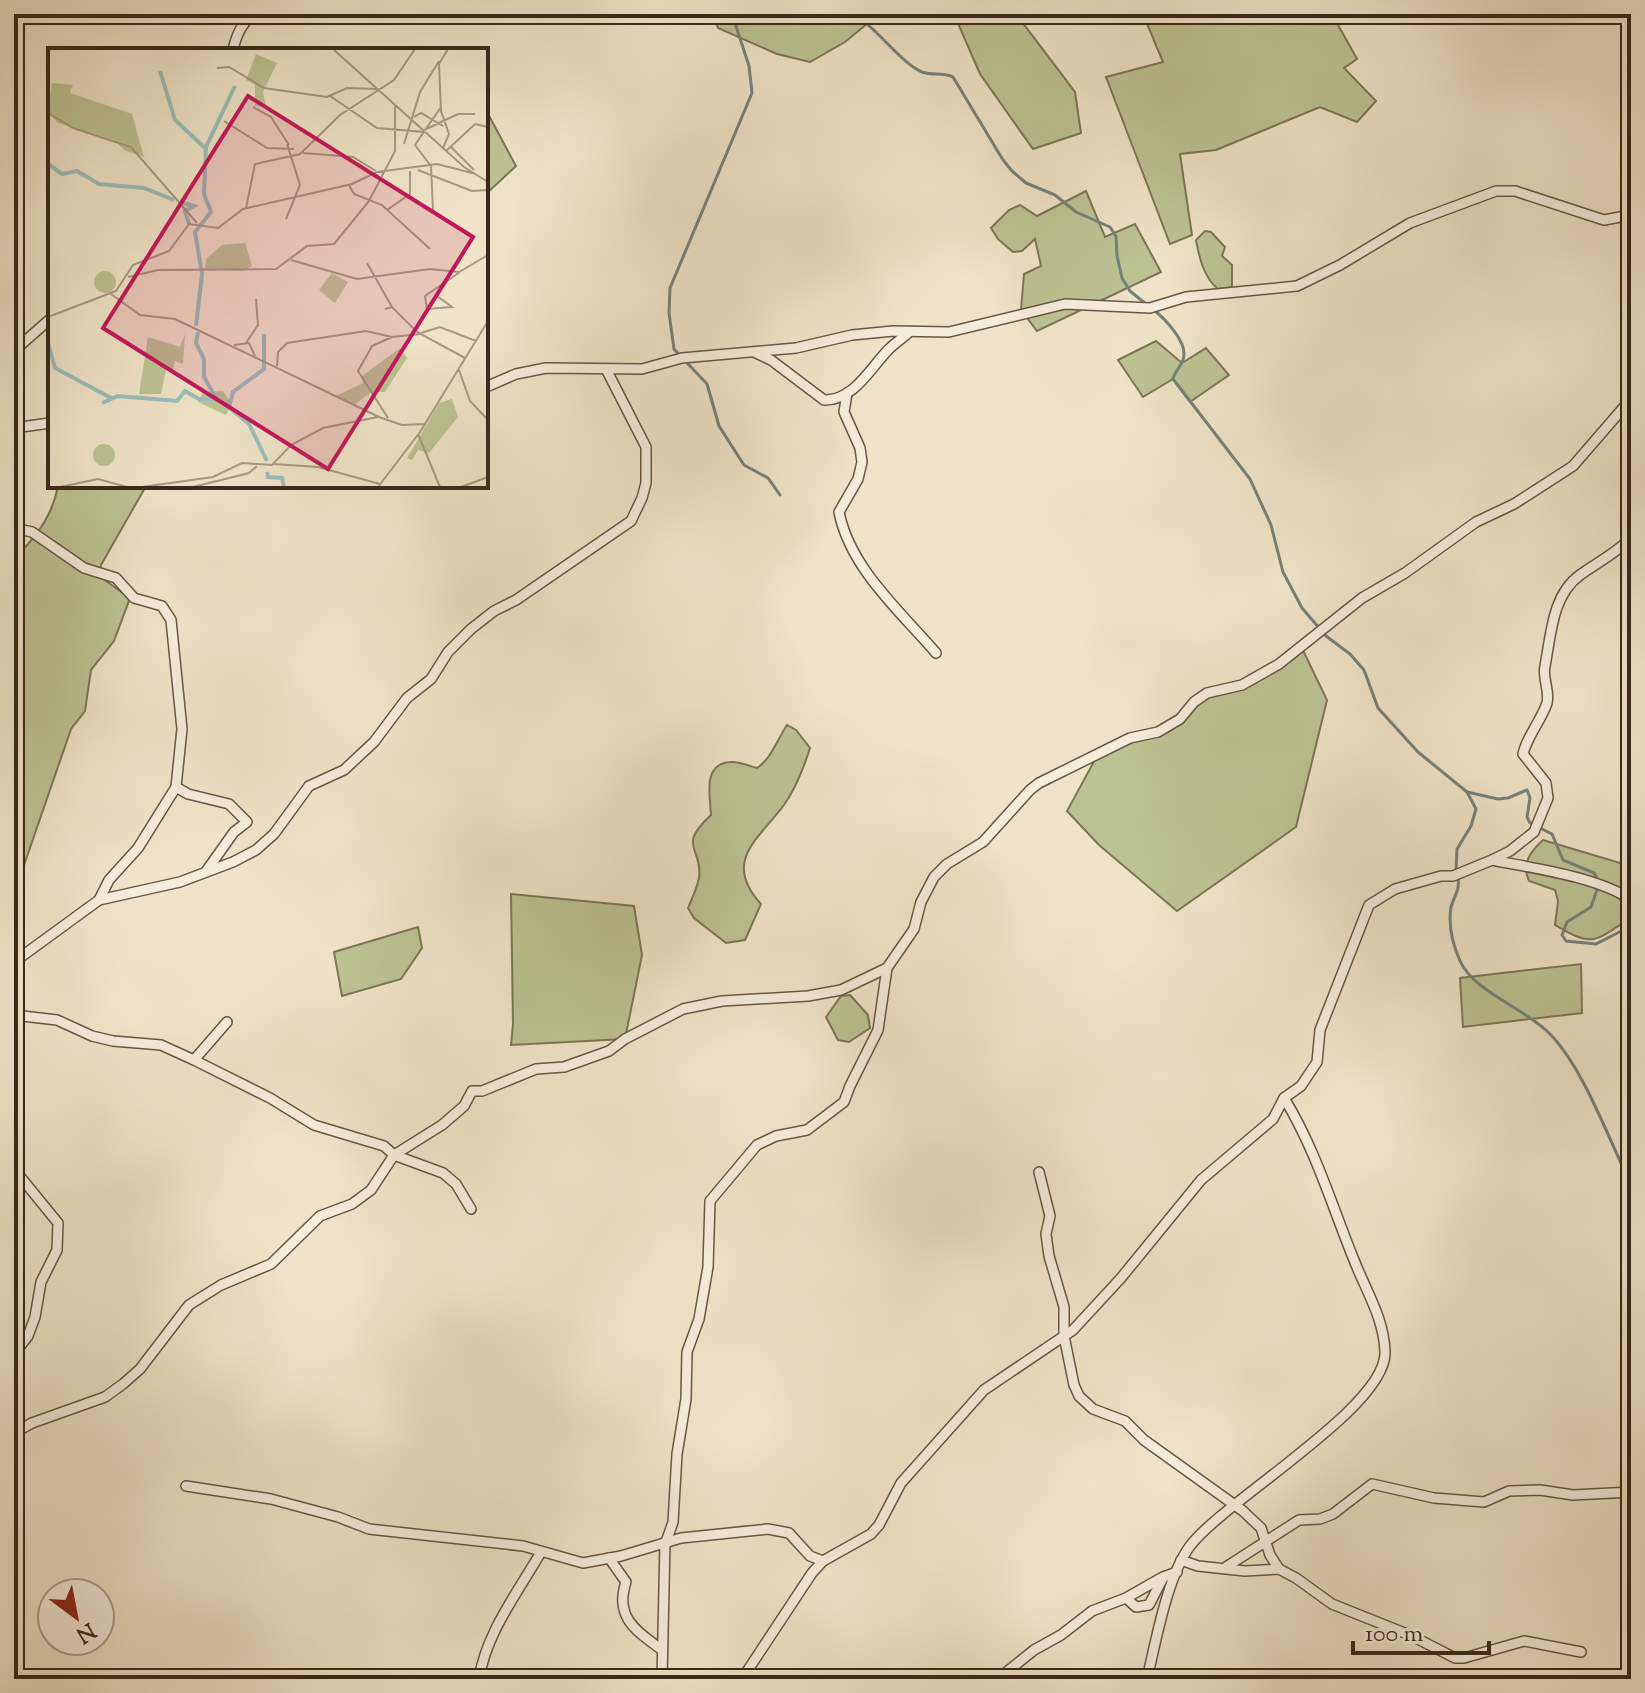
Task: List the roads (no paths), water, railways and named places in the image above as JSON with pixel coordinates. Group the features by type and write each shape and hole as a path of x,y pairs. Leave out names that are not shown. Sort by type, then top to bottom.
{"street":[{"path":"234,48 246,19 254,14"},
{"path":"488,386 516,374 546,368 642,369 682,358 796,348 852,335 893,331 949,332 1065,304 1150,308 1186,297 1297,286 1410,223 1496,191 1515,191 1604,220 1631,215"},
{"path":"14,351 48,321"},
{"path":"749,350 771,360 824,400 832,400 866,378 889,348 909,332"},
{"path":"14,962 99,900 180,882 256,850 274,834 309,786 344,770 374,742 407,698 431,679 448,652 471,629 631,521 646,483 646,447 606,369"},
{"path":"847,393 844,412 860,448 862,462 858,479 839,512 842,526 858,559 877,585 936,653"},
{"path":"662,1679 666,1542 673,1522 677,1454 686,1399 687,1352 699,1319 708,1267 710,1201 757,1145 776,1136 807,1130 844,1102 878,1030 887,968 914,929 921,902 934,877 947,864 983,842 1030,790 1130,738 1169,727 1207,693 1242,685 1279,664 1362,598 1405,573 1476,522 1514,504 1573,466 1631,399"},
{"path":"14,428 48,423"},
{"path":"14,528 32,532 77,565 107,573 122,583 134,598 162,606 171,620 182,729 176,787 138,848 109,880 99,900"},
{"path":"742,1679 800,1590 823,1561 871,1534 901,1483 984,1390 1073,1330 1121,1278 1201,1180 1273,1119 1284,1098 1301,1086 1317,1062 1320,1030 1369,905 1395,889 1441,876 1453,876 1492,860 1510,851 1534,832 1548,798 1546,783 1523,754 1546,705 1548,695 1544,667 1550,648 1551,622 1577,577 1614,554 1631,538"},
{"path":"176,787 188,794 229,804 247,822 234,832 206,872"},
{"path":"1492,860 1594,884 1620,892 1631,900"},
{"path":"14,1433 32,1423 105,1397 123,1384 140,1369 189,1305 221,1285 271,1264 320,1216 352,1204 371,1190 394,1155 442,1125 464,1106 472,1091 482,1091 536,1069 579,1063 609,1051 625,1039 683,1009 722,1001 808,996 841,990 887,968"},
{"path":"14,1015 57,1020 92,1036 113,1041 161,1045 270,1098 314,1125 384,1146 394,1155 443,1173 456,1184 471,1209"},
{"path":"194,1060 227,1022"},
{"path":"1147,1679 1161,1619 1181,1560 1191,1545 1346,1415 1377,1376 1384,1362 1384,1337 1378,1312 1309,1148 1284,1098"},
{"path":"14,1169 58,1223 57,1250 41,1282 35,1317 28,1336 14,1354"},
{"path":"1039,1172 1050,1216 1046,1234 1049,1256 1064,1307 1064,1336 1074,1385 1079,1396 1093,1409 1125,1421 1144,1440 1261,1528 1270,1555 1279,1569 1332,1604 1412,1636 1455,1658 1524,1641 1581,1652"},
{"path":"1226,1567 1299,1520 1320,1519 1333,1514 1372,1484 1434,1498 1484,1502 1509,1491 1540,1490 1573,1495 1631,1492"},
{"path":"186,1486 271,1499 338,1517 369,1529 523,1546 588,1563 666,1542 778,1529 789,1533 810,1556 823,1561"},
{"path":"479,1679 482,1658 490,1640 541,1552"},
{"path":"609,1558 626,1582 622,1600 627,1619 662,1650"},
{"path":"1181,1560 1198,1566 1251,1571 1279,1569"},
{"path":"998,1679 1092,1611 1177,1572"},
{"path":"1126,1598 1136,1607 1149,1605 1163,1577"}],"waterway":[{"path":"732,14 749,66 752,93 670,288 669,313 674,349 707,384 719,426 744,465 768,478 780,495"},
{"path":"854,14 914,67 922,72 953,77 1003,160 1026,183 1055,195 1076,212 1110,227 1116,236 1122,278 1130,291 1146,304"},
{"path":"1155,311 1174,330 1183,349 1183,361 1173,379 1250,479 1271,525 1283,572 1302,608 1326,636 1350,654 1364,670 1378,708 1418,752 1467,792 1476,809 1471,826 1457,849 1456,871"},
{"path":"1467,792 1498,799 1527,790 1530,798 1527,817 1530,823 1552,834 1563,860 1594,873 1598,880"},
{"path":"1458,878 1450,921 1460,961 1476,982 1540,1025 1562,1049 1585,1085 1631,1185"},
{"path":"1598,887 1591,907 1567,922 1562,935 1566,941 1596,944 1631,926"}]}
